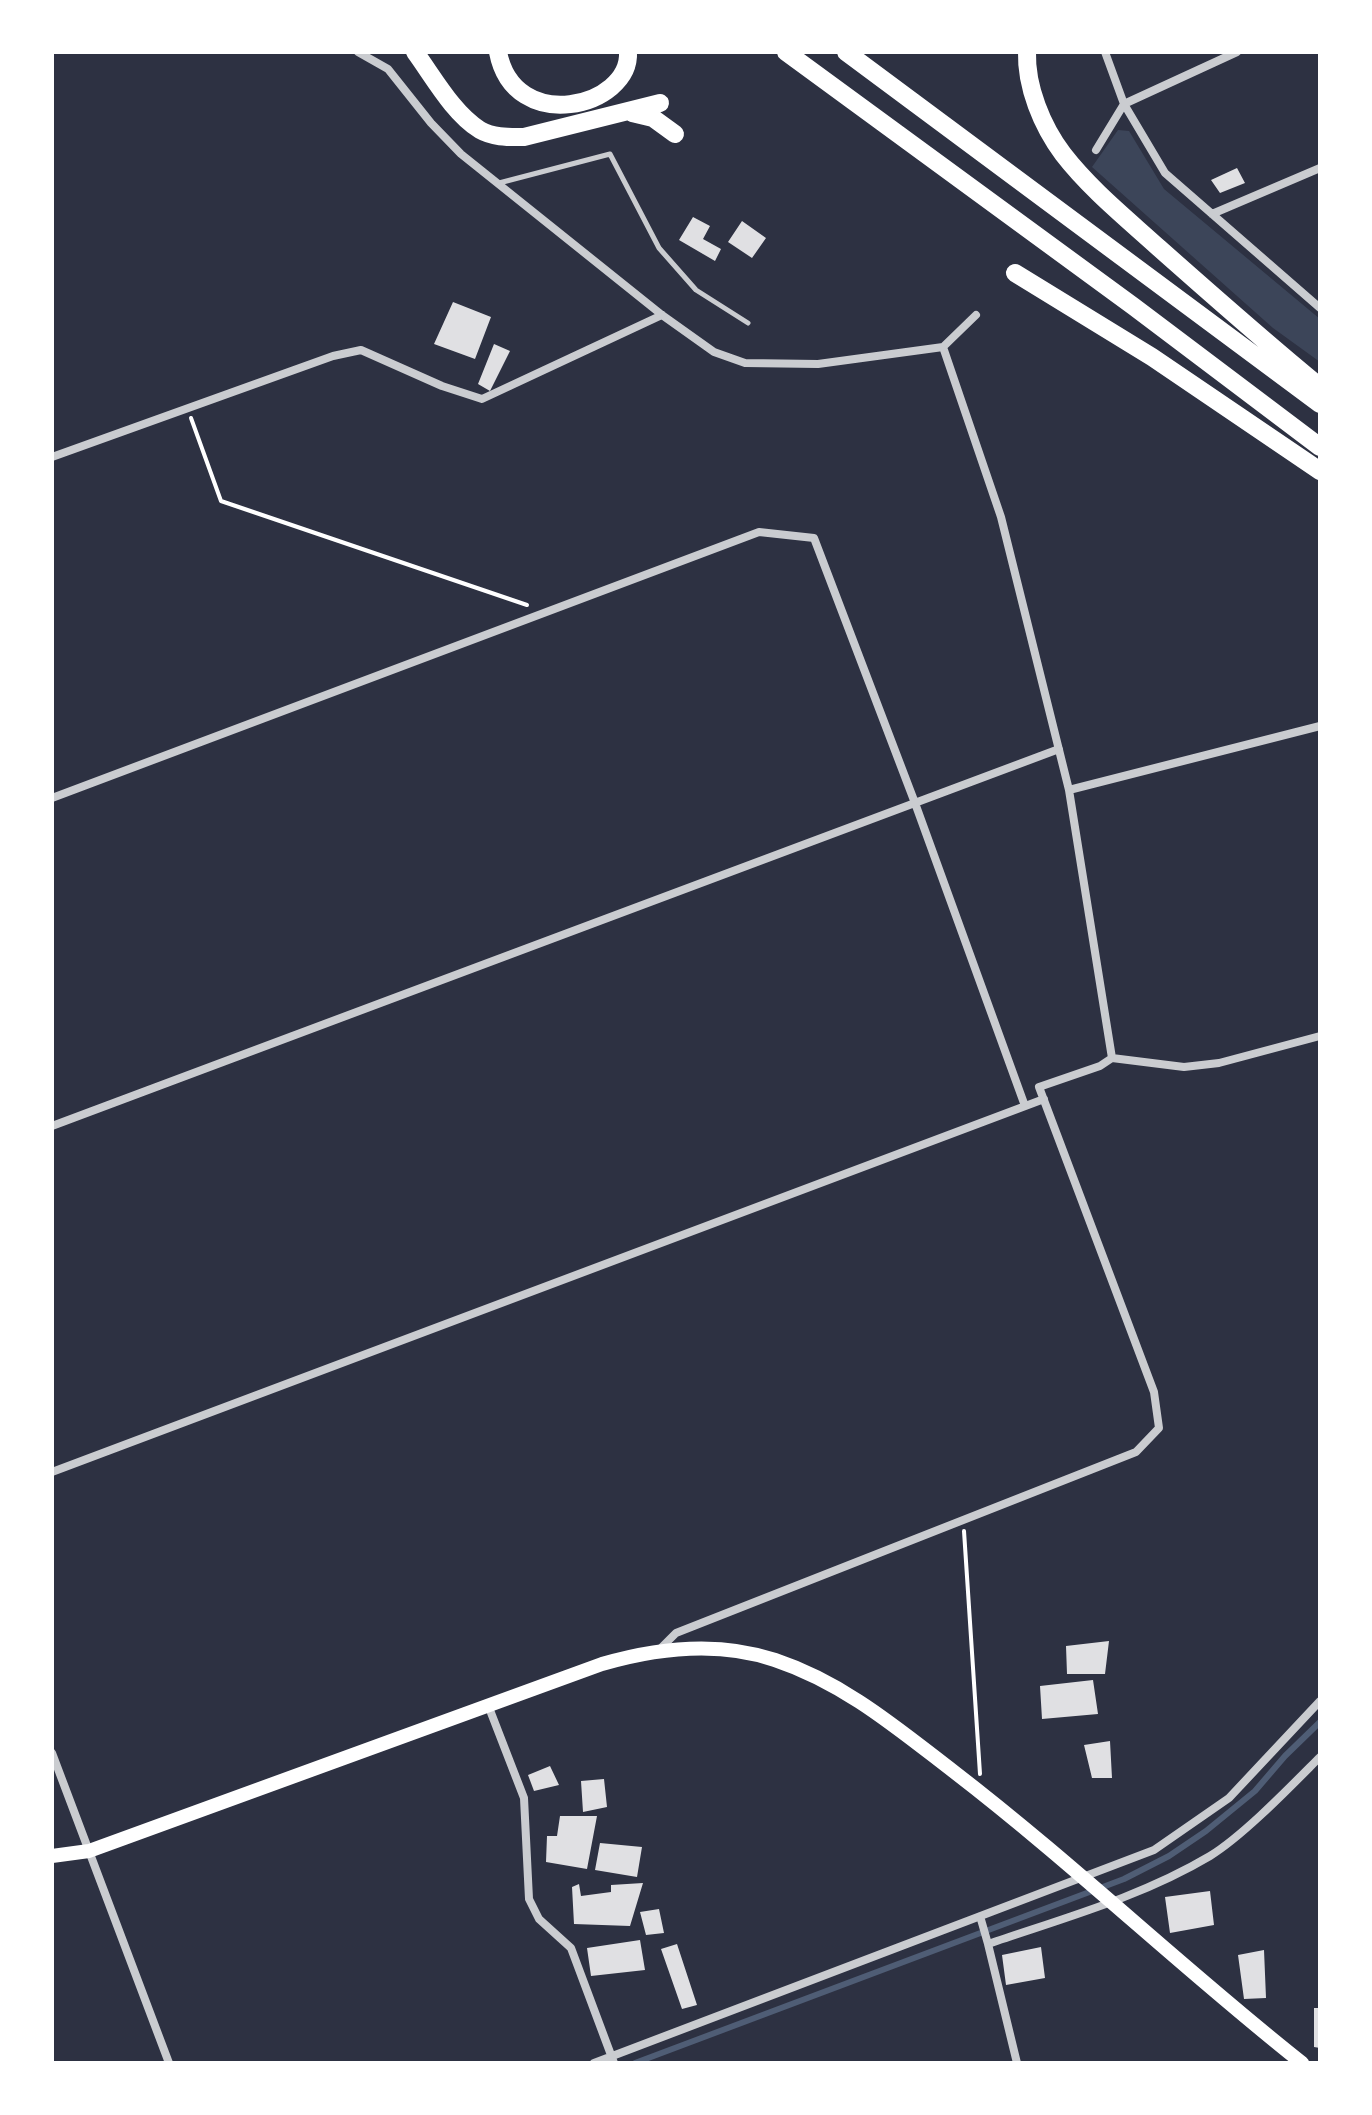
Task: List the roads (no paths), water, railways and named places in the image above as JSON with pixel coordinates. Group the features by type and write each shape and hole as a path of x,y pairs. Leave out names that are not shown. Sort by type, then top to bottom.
{"highway":[{"path":"415,52 461,114 482,131 502,137 524,137 660,103"},
{"path":"498,52 506,78 520,92 536,103 554,106 600,95 614,86 624,74 628,52"},
{"path":"786,52 1320,447"},
{"path":"846,52 1320,404"},
{"path":"1027,52 1034,96 1063,154 1116,209 1257,336 1320,387"},
{"path":"622,112 653,118 675,134"},
{"path":"1015,273 1140,349 1320,471"}],"main road":[{"path":"52,1856 89,1851 602,1664 688,1648 743,1653 773,1659 820,1678 859,1699 982,1793 1302,2063"}],"street":[{"path":"358,52 388,69 431,123 461,154 662,315 714,352 745,363 818,364 943,347 976,315"},
{"path":"1105,52 1124,104 1165,173 1320,308"},
{"path":"1096,150 1124,104 1237,52"},
{"path":"1212,214 1320,168"},
{"path":"52,457 333,356 361,350 442,386 482,399 662,315"},
{"path":"943,347 1005,529 1069,790 1112,1058"},
{"path":"52,798 759,532 814,538 1025,1106"},
{"path":"1069,790 1320,726"},
{"path":"52,1126 1059,749"},
{"path":"658,1652 676,1633 1136,1452 1159,1428 1154,1392 1039,1087 1100,1066 1112,1058 1184,1067 1219,1063 1320,1036"},
{"path":"52,1472 1044,1099"},
{"path":"594,2063 613,2060 980,1916 1086,1880 1154,1850 1229,1798 1320,1701"},
{"path":"488,1705 524,1798 529,1899 539,1919 571,1948 613,2060"},
{"path":"52,1753 169,2063"},
{"path":"988,1944 1162,1882 1213,1854 1320,1757"},
{"path":"980,1916 1017,2063"}],"lane":[{"path":"498,184 610,154 659,248 696,290 748,323"}],"waterway":[{"path":"635,2063 1124,1879 1169,1856 1206,1831 1255,1791 1320,1722"}]}
